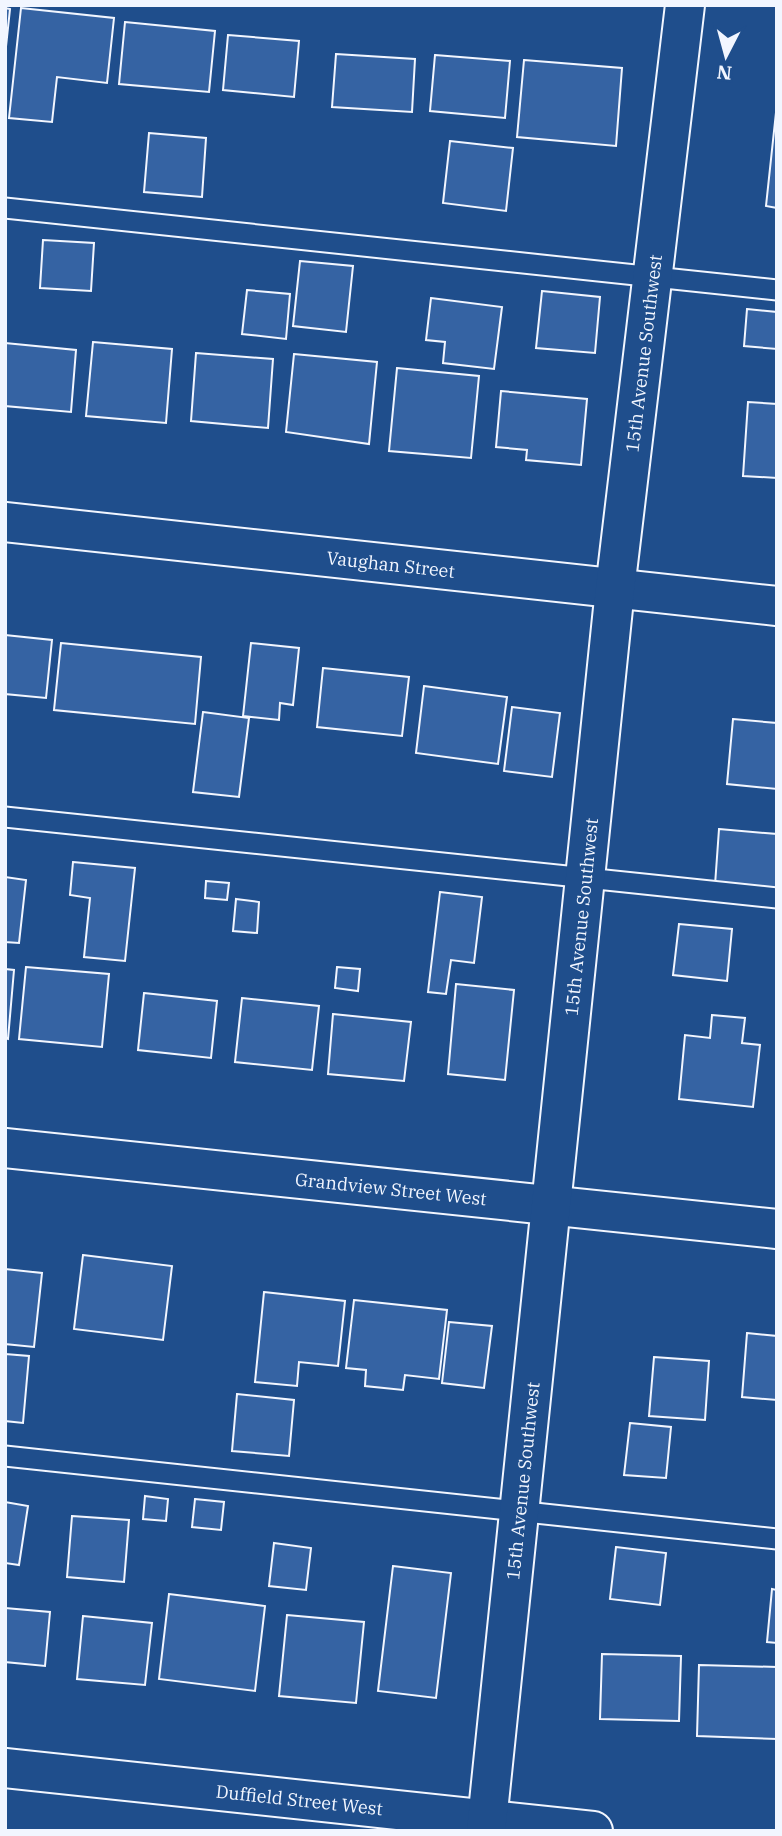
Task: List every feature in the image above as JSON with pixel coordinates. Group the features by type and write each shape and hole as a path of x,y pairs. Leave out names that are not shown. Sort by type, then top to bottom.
{"street":[{"name":"15th Avenue Southwest","path":"487,1825 614,589 685,5"},
{"name":"Vaughan Street","path":"5,522 777,606"},
{"name":"Grandview Street West","path":"5,1148 777,1229"},
{"name":"Duffield Street West","path":"5,1768 487,1825 593,1831"}],"lane":[{"path":"5,208 777,290"},
{"path":"5,817 777,898"},
{"path":"5,1456 777,1539"}],"building":[{"path":"5,8 10,9 5,56"},
{"path":"21,8 114,18 107,83 57,77 52,122 9,118"},
{"path":"125,22 215,31 209,92 119,84"},
{"path":"228,35 299,41 294,97 223,90"},
{"path":"336,54 415,59 412,112 332,107"},
{"path":"435,55 510,61 505,118 430,111"},
{"path":"524,60 622,68 616,146 517,137"},
{"path":"777,103 777,208 766,206"},
{"path":"149,133 206,138 202,197 144,192"},
{"path":"450,141 513,148 506,211 443,203"},
{"path":"43,240 94,243 91,291 40,288"},
{"path":"300,261 353,266 346,332 293,326"},
{"path":"247,290 290,294 286,339 242,334"},
{"path":"542,291 600,297 595,353 536,348"},
{"path":"431,298 502,307 494,369 443,363 445,342 426,340"},
{"path":"747,309 777,312 777,349 744,346"},
{"path":"93,342 172,349 166,423 86,416"},
{"path":"5,343 76,350 71,412 5,406"},
{"path":"196,353 273,359 268,428 191,421"},
{"path":"294,354 377,362 369,444 286,432"},
{"path":"397,368 479,376 471,458 389,451"},
{"path":"501,391 587,399 581,465 526,460 527,450 496,447"},
{"path":"748,402 777,404 777,478 743,476"},
{"path":"5,635 52,640 46,698 5,694"},
{"path":"61,643 201,657 195,724 54,710"},
{"path":"251,643 299,648 293,705 280,703 279,720 243,716"},
{"path":"323,668 409,677 402,736 317,727"},
{"path":"424,686 507,697 498,764 416,753"},
{"path":"512,707 560,713 552,777 504,771"},
{"path":"203,712 249,718 239,797 193,792"},
{"path":"733,719 777,723 777,789 727,784"},
{"path":"719,829 777,834 777,890 715,885"},
{"path":"73,862 135,868 125,961 84,957 90,898 70,895"},
{"path":"5,877 26,880 19,943 5,942"},
{"path":"206,881 229,883 227,900 205,898"},
{"path":"440,892 482,897 474,963 451,960 446,994 428,992"},
{"path":"236,899 259,902 257,933 233,931"},
{"path":"679,924 732,929 727,981 673,975"},
{"path":"26,967 109,974 102,1047 19,1039"},
{"path":"337,967 360,969 358,991 335,988"},
{"path":"5,969 14,970 8,1039 5,1038"},
{"path":"456,984 514,990 505,1080 448,1074"},
{"path":"144,993 217,1001 211,1058 138,1050"},
{"path":"242,998 319,1006 312,1070 235,1062"},
{"path":"333,1014 411,1022 404,1081 328,1074"},
{"path":"712,1015 745,1018 742,1043 760,1045 753,1107 679,1099 685,1035 710,1038"},
{"path":"83,1255 172,1266 163,1340 74,1329"},
{"path":"5,1269 42,1273 34,1347 5,1344"},
{"path":"264,1292 345,1301 338,1366 299,1362 297,1386 255,1382"},
{"path":"354,1300 447,1310 439,1379 405,1375 403,1390 365,1386 366,1370 346,1368"},
{"path":"449,1322 492,1326 484,1388 442,1383"},
{"path":"747,1333 777,1336 777,1400 742,1397"},
{"path":"5,1354 29,1356 23,1423 5,1421"},
{"path":"654,1357 709,1361 705,1420 649,1416"},
{"path":"237,1394 294,1400 289,1456 232,1451"},
{"path":"630,1423 671,1427 666,1478 624,1475"},
{"path":"145,1496 168,1499 166,1521 143,1519"},
{"path":"195,1499 224,1502 221,1530 192,1527"},
{"path":"5,1502 28,1506 19,1565 5,1563"},
{"path":"72,1516 129,1520 124,1582 67,1577"},
{"path":"274,1543 311,1548 306,1590 269,1586"},
{"path":"616,1547 666,1553 660,1605 610,1599"},
{"path":"393,1566 451,1573 436,1698 378,1691"},
{"path":"772,1589 777,1590 777,1643 767,1642"},
{"path":"169,1594 265,1606 255,1691 159,1679"},
{"path":"5,1608 50,1612 45,1666 5,1662"},
{"path":"287,1615 364,1622 356,1703 279,1696"},
{"path":"83,1616 152,1623 145,1685 77,1679"},
{"path":"602,1654 681,1656 679,1721 600,1719"},
{"path":"699,1665 777,1667 777,1739 697,1736"}]}
